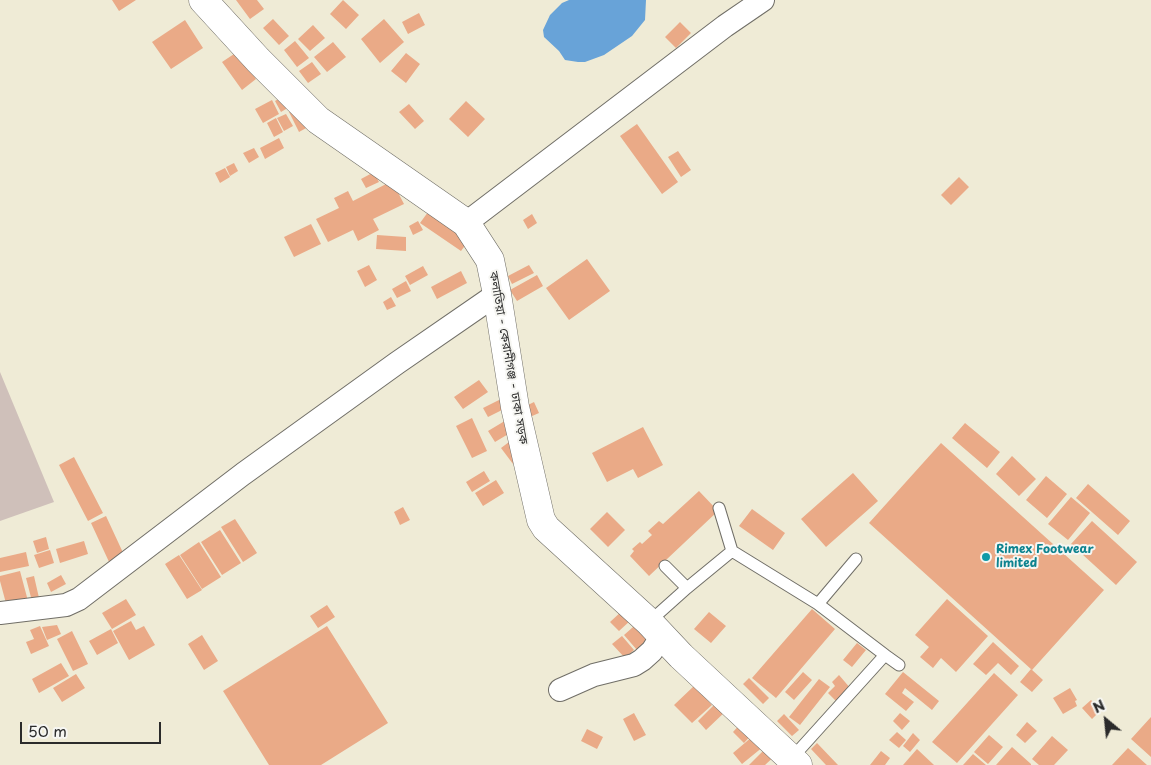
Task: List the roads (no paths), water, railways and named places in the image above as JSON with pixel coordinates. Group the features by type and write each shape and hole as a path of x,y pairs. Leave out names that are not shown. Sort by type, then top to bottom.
{"main road":[{"name":"কলাতিয়া - কেরানীগঞ্জ - ঢাকা সড়ক","path":"203,0 258,60 318,120 466,223 490,260 498,294 515,407 541,520 546,528 656,629 681,656 795,762"}],"street":[{"path":"466,223 717,32 763,0"},
{"path":"0,612 66,605 79,599 243,474 397,363 498,294"},
{"path":"560,690 594,675 634,665 642,660 652,651 656,629"}],"lane":[{"path":"719,508 732,551 818,604 899,665"},
{"path":"656,629 687,588 732,551"},
{"path":"818,604 856,559"},
{"path":"665,566 687,588"},
{"path":"795,762 885,654"}],"water":[{"path":"569,0 646,0 645,20 632,36 604,55 585,62 565,60 559,51 544,37 543,30 550,15 562,3"}],"place":[{"name":"Rimex Footwear limited","path":"986,557"}]}
